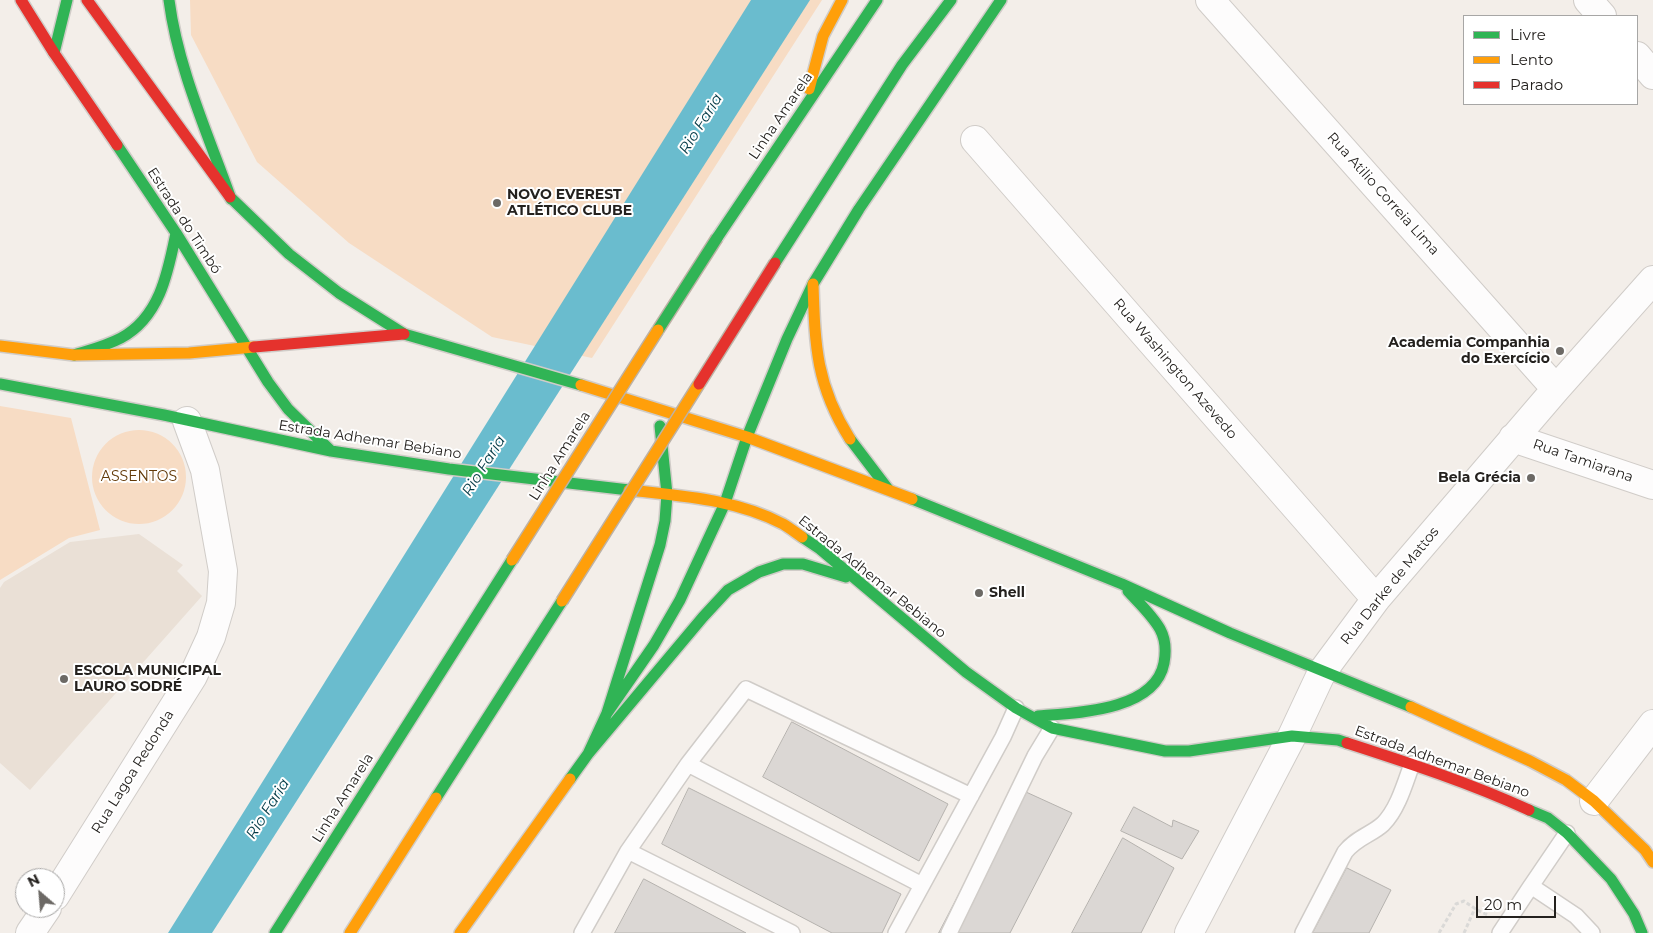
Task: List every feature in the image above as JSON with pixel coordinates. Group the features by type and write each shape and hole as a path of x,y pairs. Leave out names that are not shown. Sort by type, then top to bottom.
{"main road":[{"name":"Estrada do Timbó","path":"21,0 54,53 176,233 268,382 288,409 331,451"},
{"path":"54,53 67,0"},
{"path":"87,0 231,199 288,254 339,293 404,334 581,385 748,437 888,489 1122,584 1230,634 1413,708 1530,761 1566,780 1594,801 1645,850 1653,862"},
{"path":"170,0 173,30 185,70 231,199"},
{"path":"802,112 824,36 842,0"},
{"name":"Linha Amarela","path":"275,933 717,238 877,0"},
{"path":"350,933 902,65 950,0"},
{"path":"606,713 654,645 680,600 725,503 748,437 787,339 813,284 859,209 1001,0"},
{"path":"74,356 122,337 140,324 155,303 164,283 176,233"},
{"path":"813,284 816,350 823,384 832,408 857,448 888,489"},
{"path":"0,346 74,356 189,353 404,334"},
{"name":"Estrada Adhemar Bebiano","path":"0,384 187,420 331,451 526,478 667,494 725,503 751,511 783,524 820,550 966,672 1016,708 1052,728 1165,751 1189,751 1292,736 1338,740 1412,764 1548,818 1567,833 1611,879 1634,914 1642,933"},
{"path":"588,754 606,713 660,545 665,521 667,494 665,459 658,409"},
{"path":"460,933 588,754 703,616 728,590 759,572 783,564 803,564 857,580"},
{"path":"1031,716 1095,711 1125,702 1147,692 1158,680 1165,662 1164,640 1158,626 1122,584"}],"street":[{"name":"Rua Atilio Correia Lima","path":"1210,0 1556,389"},
{"path":"1588,0 1601,15"},
{"path":"1638,57 1653,75"},
{"name":"Rua Washington Azevedo","path":"975,140 1376,599"},
{"name":"Rua Darke de Mattos","path":"1189,933 1292,736 1322,672 1376,599 1513,438 1653,280"},
{"name":"Rua Lagoa Redonda","path":"65,880 193,676 210,637 221,603 223,571 205,470 187,420"},
{"path":"205,470 221,428"},
{"name":"Rua Tamiarana","path":"1513,438 1653,485"},
{"path":"1594,801 1653,724"},
{"path":"30,933 40,918"}],"lane":[{"path":"582,933 628,852 688,764 746,689 971,796"},
{"path":"896,933 1003,737 1016,708"},
{"path":"949,933 1035,756 1052,728"},
{"path":"688,764 922,885"},
{"path":"1303,933 1352,843 1382,824 1391,814 1412,764"},
{"path":"1503,928 1567,833"},
{"path":"628,852 792,933"},
{"path":"1531,886 1576,916 1592,933"}],"path":[{"path":"1439,933 1456,904 1464,901 1503,928"},
{"path":"1464,933 1474,908"}],"shaded area":[{"name":"ESCOLA MUNICIPAL LAURO SODRÉ","path":"139,534 183,565 177,571 202,596 30,790 0,763 0,588 4,582 70,542"}],"green space":[{"name":"NOVO EVEREST ATLÉTICO CLUBE","path":"190,0 822,0 592,358 492,337 349,243 257,162 191,35"},
{"path":"0,406 71,418 100,530 69,538 0,580"},
{"name":"ASSENTOS","path":"139,430 157,434 172,444 182,459 186,477 182,495 172,510 157,520 139,524 121,520 106,510 96,495 92,477 96,459 106,444 121,434"}],"water":[{"name":"Rio Faria","path":"751,0 810,0 212,933 168,933"}],"building":[{"path":"792,722 948,804 919,861 763,777"},
{"path":"1015,787 1072,813 1010,933 939,933"},
{"path":"689,788 901,894 882,933 832,933 662,844"},
{"path":"1134,807 1172,827 1173,820 1199,831 1182,859 1121,831"},
{"path":"1123,838 1174,868 1141,933 1072,933"},
{"path":"1347,868 1391,890 1369,933 1313,933"},
{"path":"644,879 746,933 615,933"}],"traffic: fast":[{"path":"54,53 67,0"},
{"path":"169,0 179,51 231,199"},
{"path":"717,238 877,0"},
{"path":"775,263 902,65 951,0"},
{"path":"747,437 787,339 813,284 859,209 1001,0"},
{"path":"117,145 176,233 268,382 288,409 331,451 449,469 629,490"},
{"path":"230,197 289,254 339,293 404,334 581,385"},
{"path":"74,355 104,346 121,338 145,318 160,292 170,263 176,233"},
{"path":"658,330 717,238"},
{"path":"0,384 164,415 331,451"},
{"path":"607,713 660,545 665,521 667,494 660,426"},
{"path":"570,779 588,754 607,713 654,645 680,600 725,503 747,437"},
{"path":"850,439 888,489"},
{"path":"912,499 1122,584 1230,633 1411,707"},
{"path":"802,537 820,549 966,672 1016,708 1052,728 1165,751 1189,751 1292,736 1338,740 1347,743"},
{"path":"275,933 512,560"},
{"path":"588,754 728,590 759,572 783,564 803,564 846,577"},
{"path":"1038,716 1092,711 1112,706 1130,700 1146,691 1158,679 1165,659 1163,637 1153,619 1128,591"},
{"path":"436,798 562,601"},
{"path":"1529,810 1548,818 1567,833 1611,879 1634,914 1642,933"}],"traffic: slow":[{"path":"809,89 823,36 842,0"},
{"path":"813,284 817,346 824,383 830,401 850,439"},
{"path":"512,560 658,330"},
{"path":"0,346 74,355 189,353 254,347"},
{"path":"562,601 699,384"},
{"path":"581,385 747,437 912,499"},
{"path":"629,490 707,500 746,509 783,524 802,537"},
{"path":"1411,707 1530,761 1566,780 1594,801 1645,850 1653,862"},
{"path":"460,933 570,779"},
{"path":"350,933 436,798"}],"traffic: jam":[{"path":"21,0 54,53 117,145"},
{"path":"87,0 230,197"},
{"path":"699,384 775,263"},
{"path":"254,347 404,334"},
{"path":"1347,743 1462,782 1529,810"}],"place":[{"name":"NOVO EVEREST ATLÉTICO CLUBE","path":"497,203"},
{"name":"Academia Companhia do Exercício","path":"1560,351"},
{"name":"Bela Grécia","path":"1531,478"},
{"name":"Shell","path":"979,593"},
{"name":"ESCOLA MUNICIPAL LAURO SODRÉ","path":"64,679"}]}
